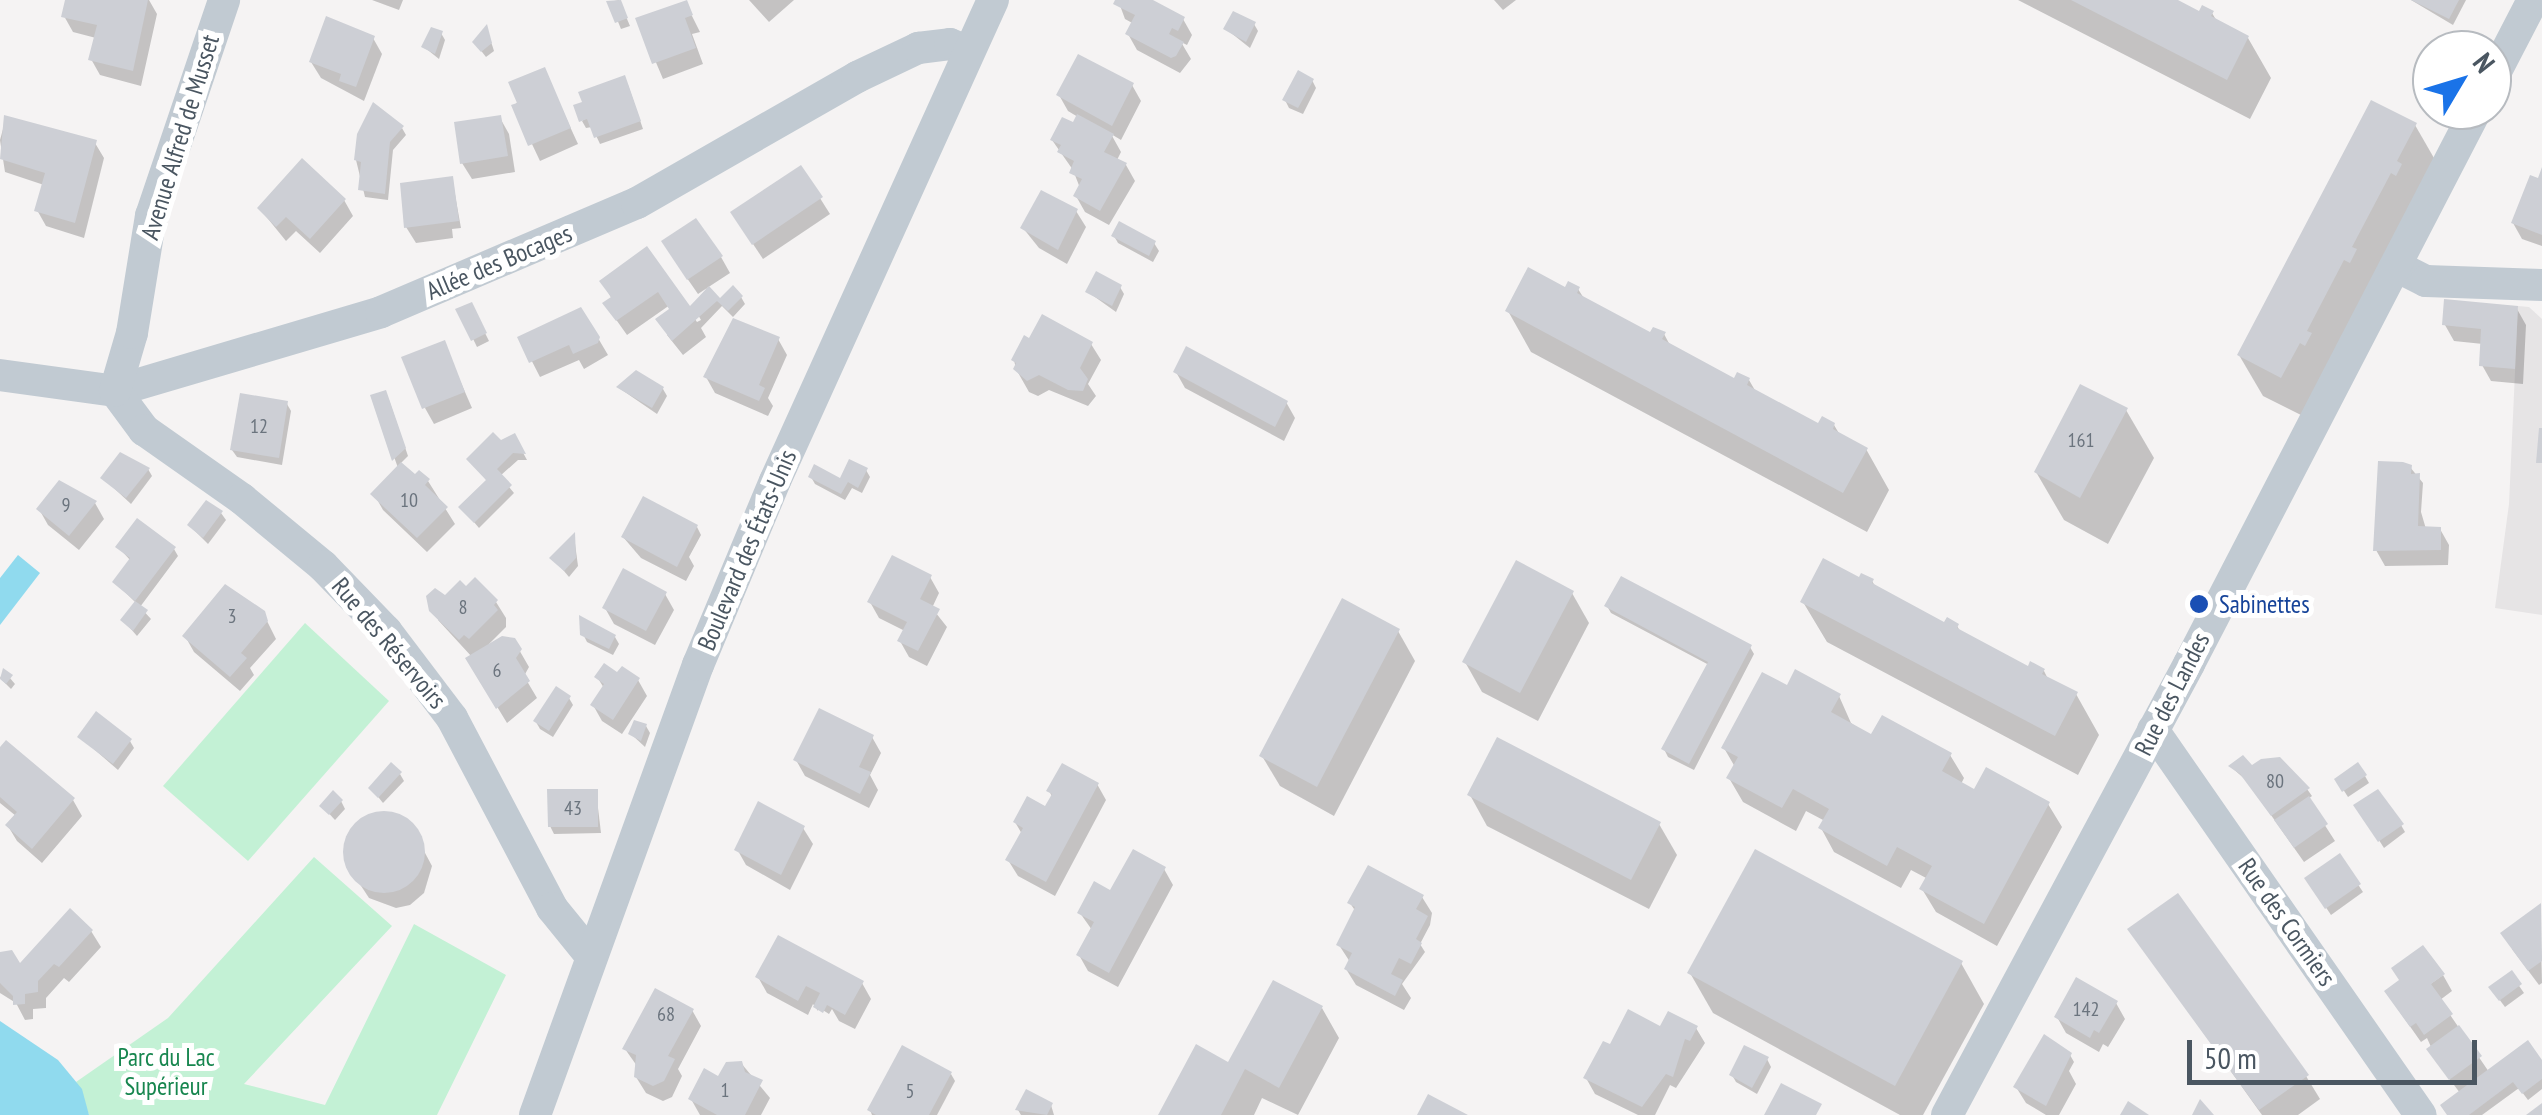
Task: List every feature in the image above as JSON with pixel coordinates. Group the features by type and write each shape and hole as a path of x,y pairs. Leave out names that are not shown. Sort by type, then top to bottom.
{"street":[{"name":"Avenue Alfred de Musset","path":"115,391 132,333 151,216 224,0"},
{"name":"Boulevard des États-Unis","path":"541,1112 591,956 698,665 774,481 993,0"},
{"path":"2512,41 2534,0"},
{"name":"Allée des Bocages","path":"0,376 115,391 381,312 637,203 857,78 918,48 950,44 967,51"},
{"name":"Rue des Landes","path":"1947,1115 2398,266 2466,130"},
{"path":"2398,266 2426,281 2542,285"},
{"name":"Rue des Réservoirs","path":"115,391 144,430 242,499 309,555 386,632 452,718 552,908 591,956"},
{"name":"Rue des Cormiers","path":"2153,730 2420,1115"}],"shaded area":[{"path":"2518,306 2529,307 2542,319 2542,615 2495,608 2509,504"}],"green space":[{"path":"305,623 389,701 248,861 163,786"},
{"name":"Parc du Lac Supérieur","path":"314,857 392,926 244,1084 325,1105 414,924 506,975 437,1115 89,1115 76,1082 168,1018"}],"water":[{"path":"18,555 40,573 0,625 0,578"},
{"path":"0,1021 58,1060 82,1089 89,1115 0,1115"}],"building":[{"path":"65,0 148,0 133,71 88,60 97,25 61,17"},
{"path":"621,0 628,18 615,23 606,1"},
{"path":"687,0 693,15 685,18 696,48 652,64 635,18"},
{"path":"1115,0 1153,0 1185,17 1178,31 1172,28 1169,34 1184,42 1176,56 1171,58 1125,34 1135,15 1113,4"},
{"path":"2071,0 2178,0 2199,11 2202,5 2214,11 2211,16 2249,36 2227,80"},
{"path":"2411,0 2459,0 2449,19"},
{"path":"1233,11 1256,22 1246,42 1223,29"},
{"path":"326,16 375,36 356,87 339,81 341,74 309,62"},
{"path":"487,24 492,43 481,52 472,42"},
{"path":"431,27 443,31 435,54 421,47"},
{"path":"1078,54 1134,83 1112,126 1056,95"},
{"path":"545,67 571,128 528,146 511,105 517,103 508,82"},
{"path":"1298,70 1314,79 1298,108 1282,100"},
{"path":"625,75 641,121 594,138 587,119 579,122 573,105 582,102 578,92"},
{"path":"2371,100 2412,120 2413,130 2397,161 2402,164 2396,176 2391,173 2352,247 2357,249 2350,263 2344,260 2307,331 2312,333 2305,346 2300,343 2281,378 2237,355"},
{"path":"373,102 404,126 390,142 385,194 358,190 361,162 354,160 357,134"},
{"path":"1077,114 1114,134 1104,152 1127,163 1100,211 1073,196 1082,179 1069,173 1074,161 1057,152 1061,145 1050,140 1062,117 1073,122"},
{"path":"4,115 97,140 75,223 34,211 45,173 0,159"},
{"path":"501,115 508,156 460,164 454,122"},
{"path":"302,158 346,199 310,239 286,217 276,227 257,208"},
{"path":"801,165 823,197 752,245 730,212"},
{"path":"2542,167 2542,235 2511,223 2530,175 2538,178"},
{"path":"453,176 459,221 404,228 400,183"},
{"path":"1041,190 1078,209 1058,250 1020,228"},
{"path":"696,218 723,256 687,280 661,241"},
{"path":"1119,221 1156,241 1149,256 1111,236"},
{"path":"647,246 690,306 709,286 720,298 733,285 743,296 728,311 717,301 672,341 655,319 669,309 658,292 616,321 602,303 611,297 599,281"},
{"path":"1528,267 1565,287 1568,281 1580,287 1577,293 1650,332 1653,327 1666,332 1662,339 1734,378 1737,372 1750,378 1747,385 1818,423 1822,416 1835,423 1833,429 1868,448 1843,493 1505,311"},
{"path":"1096,271 1122,285 1112,306 1085,292"},
{"path":"2444,299 2518,306 2515,369 2479,366 2481,329 2442,325"},
{"path":"472,302 487,333 471,341 455,309"},
{"path":"581,307 600,337 598,343 573,354 569,345 529,363 517,337"},
{"path":"1042,314 1093,342 1080,368 1088,379 1083,391 1068,390 1039,375 1027,381 1013,369 1016,363 1011,360 1024,335 1029,338"},
{"path":"733,318 780,337 759,385 765,388 759,401 703,377"},
{"path":"445,340 465,392 422,409 401,357"},
{"path":"1186,346 1288,401 1275,427 1173,372"},
{"path":"636,370 664,387 652,408 616,387"},
{"path":"2080,384 2128,408 2080,498 2034,472"},
{"path":"386,390 406,448 392,461 370,395"},
{"path":"240,393 288,401 279,458 230,450"},
{"path":"2539,428 2542,463 2536,463"},
{"path":"493,432 501,440 515,433 526,454 513,453 497,469 512,485 474,523 458,507 486,480 466,459"},
{"path":"120,452 150,468 126,498 100,478"},
{"path":"849,459 868,468 858,488 848,482 841,494 808,477 814,464 840,478"},
{"path":"2378,461 2403,462 2412,465 2411,474 2420,473 2418,526 2441,527 2441,550 2373,551"},
{"path":"401,462 415,474 419,470 430,479 425,485 448,507 417,538 370,494"},
{"path":"59,480 97,501 69,536 36,509"},
{"path":"643,496 698,525 677,567 621,537"},
{"path":"206,500 223,511 203,538 187,525"},
{"path":"137,518 176,547 135,601 112,582 130,558 115,547"},
{"path":"575,532 576,558 564,571 549,558"},
{"path":"892,555 932,575 920,599 940,609 918,651 897,641 907,622 867,602"},
{"path":"1823,558 1859,577 1861,573 1874,579 1872,583 1944,622 1947,617 1959,624 1957,628 2028,666 2030,661 2045,669 2042,674 2078,692 2055,736 1800,602"},
{"path":"1516,560 1574,591 1520,693 1462,662"},
{"path":"623,568 667,592 646,631 602,608"},
{"path":"1621,576 1752,645 1689,764 1661,749 1708,662 1604,606"},
{"path":"475,577 498,600 494,605 498,610 469,639 464,635 459,640 429,611 426,596 435,588 445,595 460,580 466,586"},
{"path":"225,584 265,611 268,621 241,653 247,658 230,677 182,636"},
{"path":"1342,598 1400,629 1317,787 1259,756"},
{"path":"135,601 148,610 133,631 120,620"},
{"path":"579,615 616,635 609,649 580,635"},
{"path":"502,636 515,638 522,649 516,658 530,681 496,709 465,658"},
{"path":"604,663 617,672 622,666 640,678 613,720 590,705 604,684 594,677"},
{"path":"3,668 13,675 6,684 0,679"},
{"path":"1795,669 1841,694 1831,712 1871,734 1882,715 1952,753 1942,771 1974,789 1986,767 2050,802 1984,924 1919,889 1932,866 1897,847 1887,866 1818,828 1829,809 1793,789 1782,808 1726,778 1738,757 1721,748 1762,672 1787,685"},
{"path":"556,686 571,696 549,731 533,721"},
{"path":"819,708 874,735 859,767 871,772 860,794 793,760"},
{"path":"96,711 132,739 113,764 77,737"},
{"path":"634,720 647,724 641,741 628,734"},
{"path":"1497,737 1661,822 1631,880 1467,795"},
{"path":"6,740 75,798 32,849 5,825 17,812 0,797 0,747"},
{"path":"2243,755 2252,765 2261,759 2280,757 2310,788 2271,816 2240,774 2228,766"},
{"path":"391,762 402,772 378,798 368,788"},
{"path":"2358,762 2367,775 2342,792 2334,779"},
{"path":"1062,763 1099,783 1046,882 1005,860 1023,828 1013,822 1027,796 1045,806 1052,794 1046,791"},
{"path":"547,789 598,789 598,827 548,827"},
{"path":"2378,789 2404,824 2378,842 2353,805"},
{"path":"333,790 343,800 329,815 319,806"},
{"path":"2309,796 2328,824 2294,848 2274,820"},
{"path":"758,801 805,826 781,875 734,850"},
{"path":"384,811 400,814 413,823 422,836 422,868 413,881 400,890 384,893 368,890 355,881 346,868 343,852 346,836 355,823 368,814"},
{"path":"1133,849 1166,867 1109,973 1076,955 1094,922 1077,913 1094,881 1110,890"},
{"path":"1755,849 1963,961 1895,1086 1687,973"},
{"path":"2340,853 2361,884 2325,909 2304,878"},
{"path":"1368,865 1424,895 1416,909 1428,916 1416,939 1422,943 1411,964 1399,958 1391,974 1403,980 1395,996 1344,969 1352,953 1336,945 1355,907 1347,903"},
{"path":"2178,893 2309,1075 2259,1110 2127,929"},
{"path":"2541,903 2542,961 2528,971 2500,933"},
{"path":"70,908 93,930 59,967 54,964 38,981 38,992 25,994 25,1004 13,1005 13,996 0,983 0,952 12,950 20,963"},
{"path":"778,935 864,981 845,1015 827,1005 823,1013 813,1007 820,993 806,986 798,1001 755,977"},
{"path":"2423,945 2445,974 2431,984 2453,1014 2424,1035 2416,1023 2410,1027 2384,991 2399,980 2391,968"},
{"path":"2512,970 2522,984 2499,1001 2488,987"},
{"path":"2076,977 2118,1001 2099,1033 2094,1030 2090,1038 2054,1017"},
{"path":"1273,980 1323,1006 1279,1088 1245,1069 1221,1115 1158,1115 1196,1044 1228,1062"},
{"path":"655,988 694,1009 668,1056 675,1059 664,1081 653,1086 634,1077 636,1055 622,1049"},
{"path":"1628,1009 1660,1026 1668,1011 1698,1026 1690,1041 1685,1039 1673,1077 1666,1074 1642,1107 1583,1078 1603,1041 1610,1044"},
{"path":"2459,1025 2482,1056 2449,1080 2426,1049"},
{"path":"2044,1034 2072,1053 2046,1106 2013,1087"},
{"path":"2528,1040 2542,1060 2542,1079 2522,1094 2513,1082 2469,1115 2447,1115 2440,1105"},
{"path":"902,1045 952,1072 929,1115 876,1115 867,1110"},
{"path":"1744,1045 1769,1057 1752,1088 1729,1075"},
{"path":"742,1061 745,1072 763,1080 745,1115 717,1115 688,1099 704,1068 718,1076 726,1062"},
{"path":"1781,1083 1822,1104 1816,1115 1764,1115"},
{"path":"1026,1089 1053,1103 1047,1115 1015,1110"},
{"path":"1428,1094 1468,1115 1417,1115"},
{"path":"2200,1099 2214,1115 2192,1115"},
{"path":"2128,1101 2149,1115 2120,1115"},
{"path":"2542,1103 2542,1115 2526,1115"}],"place":[{"name":"Sabinettes","path":"2199,604"}]}
